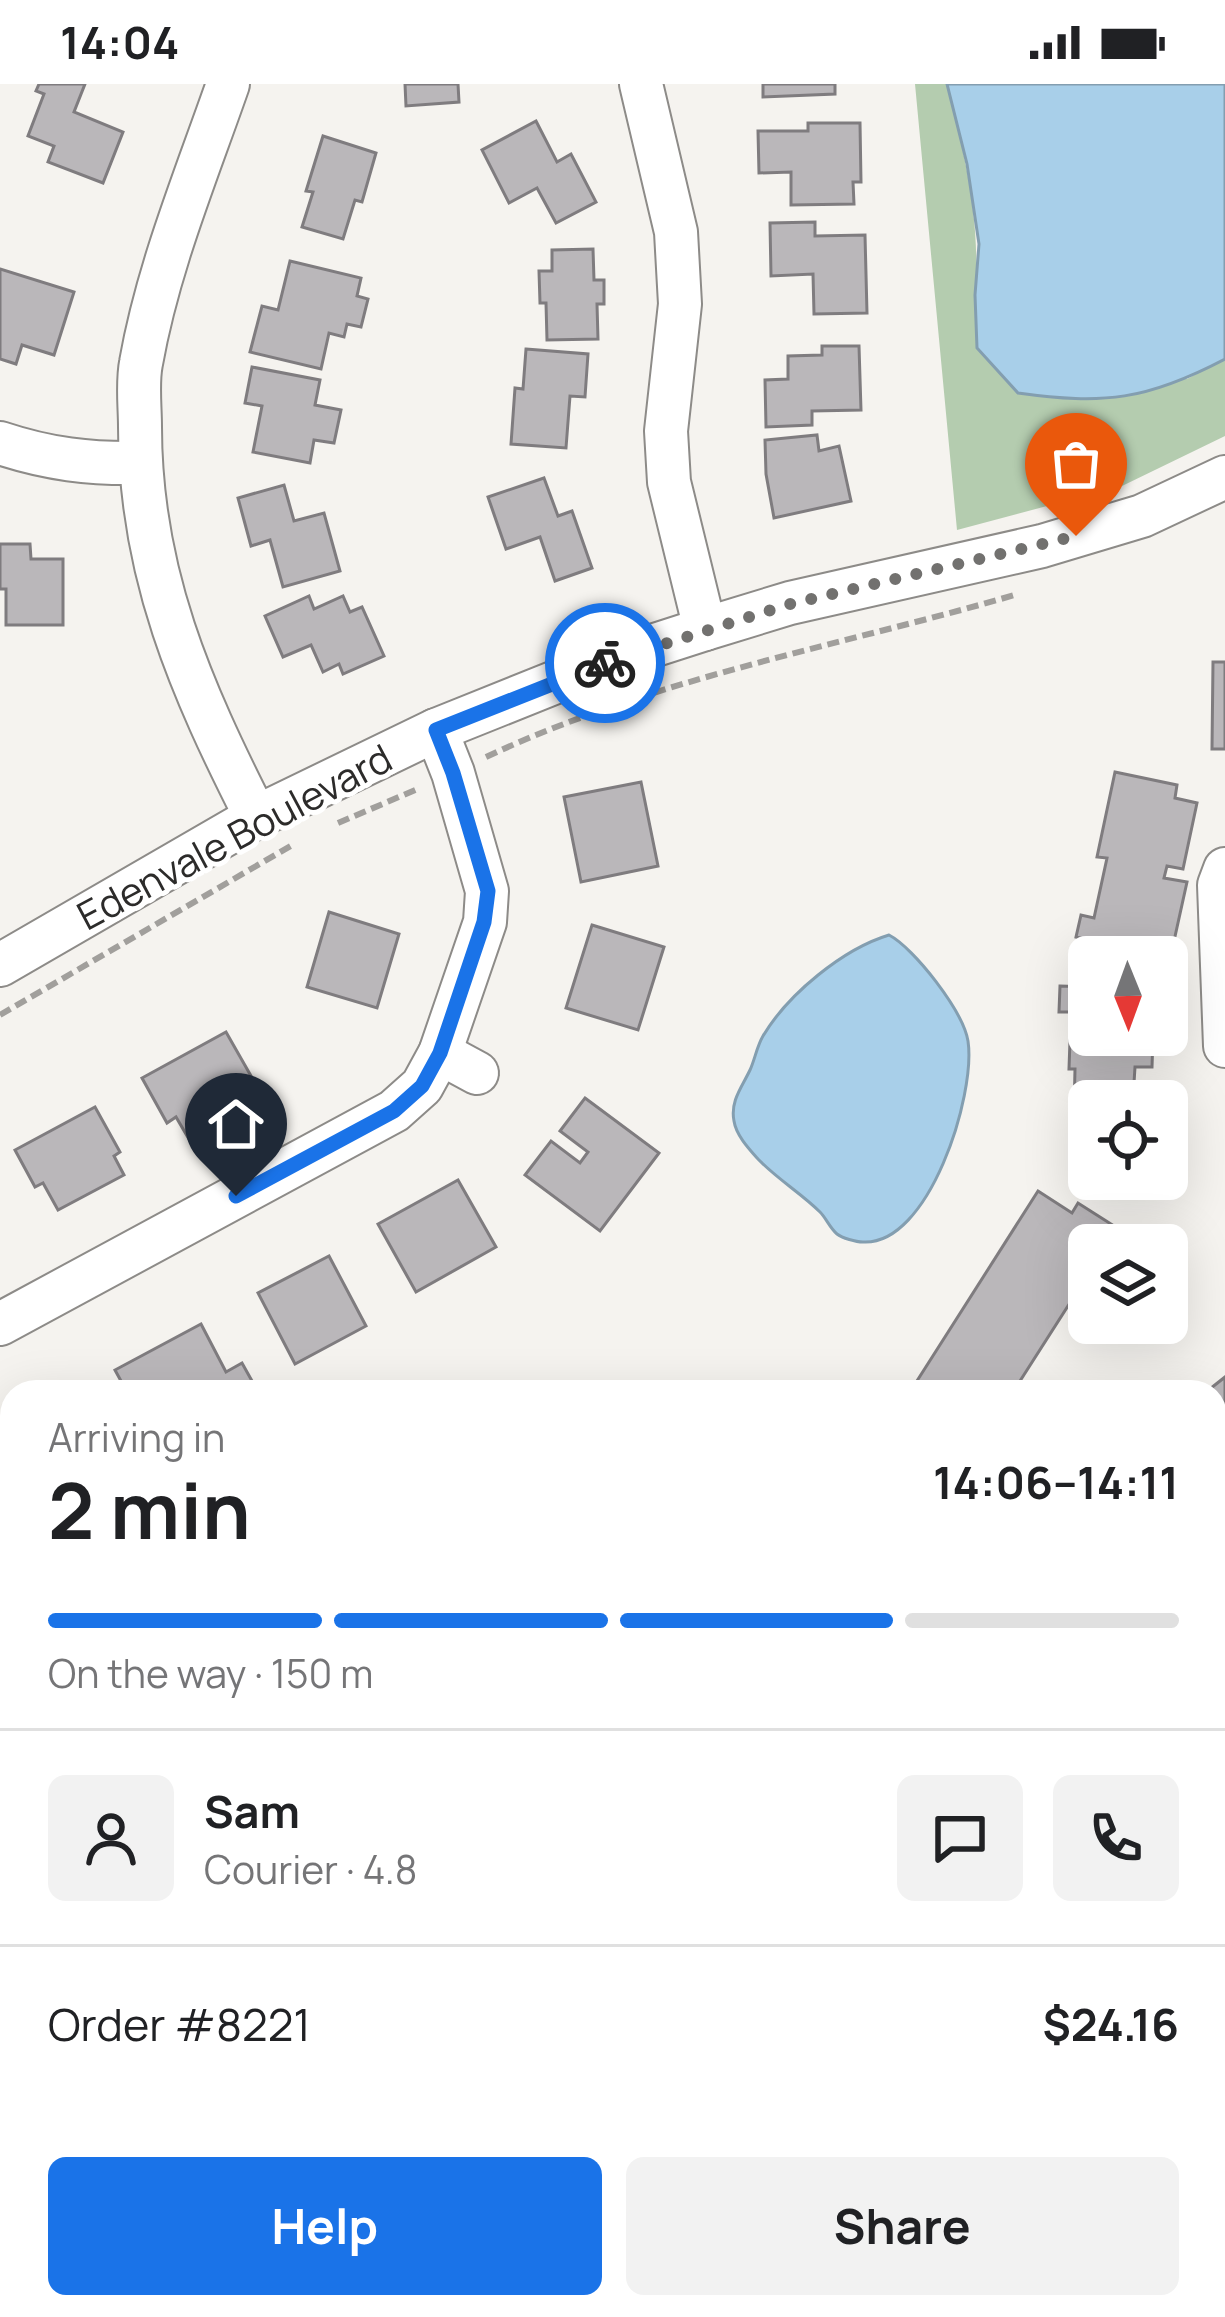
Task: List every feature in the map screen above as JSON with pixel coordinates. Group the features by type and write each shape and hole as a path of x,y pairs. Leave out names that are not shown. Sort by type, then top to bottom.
{"street":[{"path":"228,84 160,277 140,368 140,464 152,552 173,636 209,724 256,817"},
{"path":"641,84 676,232 680,304 666,430 669,482 705,629"},
{"path":"0,443 41,457 88,464 140,464"},
{"name":"Edenvale Boulevard","path":"0,965 256,817 436,730 618,657 790,604 1042,547 1142,516 1225,477"},
{"path":"0,1324 394,1111 459,1063 488,891 436,730"},
{"path":"1225,869 1219,885 1225,1046"}],"path":[{"path":"328,828 531,736 700,678 1030,590"},
{"path":"0,1015 308,837"}],"green space":[{"path":"915,84 947,84 974,214 975,295 1187,379 1225,359 1225,436 1122,486 957,530"}],"water":[{"path":"947,84 1225,84 1225,359 1172,383 1124,396 1076,399 1018,393 977,348 979,244 967,164"},
{"path":"889,935 911,953 947,998 964,1028 968,1065 956,1129 927,1194 908,1220 887,1237 860,1242 837,1234 820,1212 758,1159 737,1131 734,1107 761,1040 787,1004 836,962"}],"building":[{"path":"39,84 85,84 74,112 123,132 103,183 48,162 54,146 28,136 44,94 36,91"},
{"path":"405,84 458,84 459,102 406,106"},
{"path":"763,84 835,84 835,94 763,97"},
{"path":"536,121 557,162 571,154 596,202 556,223 537,188 509,203 482,150"},
{"path":"808,123 860,123 861,182 853,182 854,204 791,205 791,172 759,173 758,131 808,131"},
{"path":"323,136 376,153 362,202 355,200 343,239 302,227 313,192 306,191"},
{"path":"815,222 815,236 865,235 867,313 814,314 813,274 771,276 770,223"},
{"path":"593,249 594,280 604,280 604,304 597,304 598,339 547,340 539,271 552,271 552,250"},
{"path":"290,261 361,278 357,296 368,299 361,327 347,324 344,337 329,333 321,369 250,352 262,306 278,310"},
{"path":"0,269 74,292 54,355 22,345 16,364 0,359"},
{"path":"822,346 859,346 861,410 812,411 812,425 766,427 765,380 788,379 788,356 822,355"},
{"path":"526,349 588,354 585,397 570,396 566,448 511,444 515,388 523,389"},
{"path":"252,367 320,380 315,405 341,410 334,443 314,440 310,463 253,452 262,406 245,403"},
{"path":"817,435 819,451 839,446 851,501 774,518 765,440"},
{"path":"544,478 558,516 572,511 592,568 555,581 540,537 506,549 488,497"},
{"path":"284,485 294,521 324,513 340,571 283,587 270,540 251,546 238,498"},
{"path":"0,544 30,544 31,559 63,559 63,625 6,625"},
{"path":"309,596 314,609 343,596 350,612 362,607 384,656 343,674 339,664 323,672 311,645 283,657 265,616"},
{"path":"1213,662 1225,662 1225,749 1212,749"},
{"path":"1115,772 1177,785 1175,798 1197,803 1183,869 1167,866 1164,878 1187,882 1175,936 1076,936 1081,915 1094,918 1107,858 1097,857"},
{"path":"641,782 658,866 581,882 564,797"},
{"path":"329,912 399,934 377,1008 307,987"},
{"path":"592,925 664,947 638,1030 566,1008"},
{"path":"1060,986 1068,986 1068,1012 1059,1012"},
{"path":"226,1032 251,1076 242,1081 256,1104 190,1141 176,1117 167,1123 142,1078"},
{"path":"1069,1056 1152,1056 1152,1067 1135,1067 1134,1080 1075,1080 1075,1069 1069,1069"},
{"path":"585,1098 659,1153 600,1231 525,1175 551,1141 580,1163 588,1152 560,1131"},
{"path":"95,1107 120,1152 114,1156 124,1175 58,1210 43,1183 35,1187 15,1150"},
{"path":"458,1180 496,1247 416,1292 378,1224"},
{"path":"1038,1191 1072,1213 1078,1203 1111,1224 1068,1224 1068,1306 1021,1380 918,1380"},
{"path":"329,1256 366,1326 295,1364 258,1293"},
{"path":"201,1324 226,1372 242,1363 251,1380 120,1380 115,1370"}],"way so far":[{"path":"605,663 790,604 1076,536"}],"route":[{"path":"236,1196 394,1111 422,1086 440,1053 484,922 488,891 436,730 605,663"}]}
